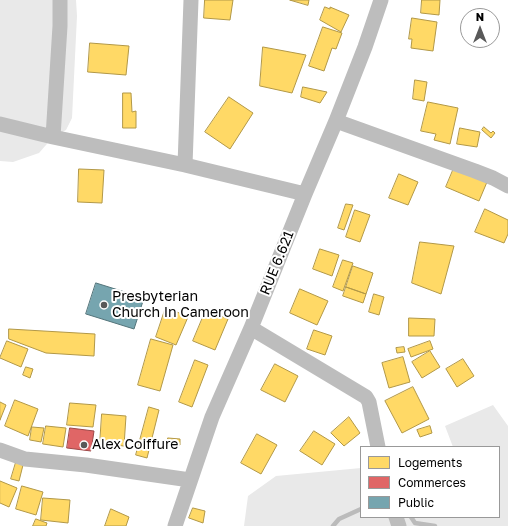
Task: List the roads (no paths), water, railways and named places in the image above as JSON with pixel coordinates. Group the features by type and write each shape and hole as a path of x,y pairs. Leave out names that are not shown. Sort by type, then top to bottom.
{"street":[{"path":"53,137 60,26 60,0"},
{"path":"185,165 191,0"},
{"name":"RUE 6.621","path":"175,526 212,417 251,328 336,121 365,48 381,0"},
{"path":"336,121 475,170 508,186"},
{"path":"0,124 53,137 185,165 305,194"},
{"path":"251,328 366,397 369,402 378,446"},
{"path":"0,450 25,459 86,465 190,480"}],"waterway":[{"path":"333,526 339,519 360,509"},
{"path":"412,518 415,523 435,526"}],"place":[{"name":"Presbyterian Church In Cameroon","path":"104,305"},
{"name":"Alex Coiffure","path":"84,445"}]}
